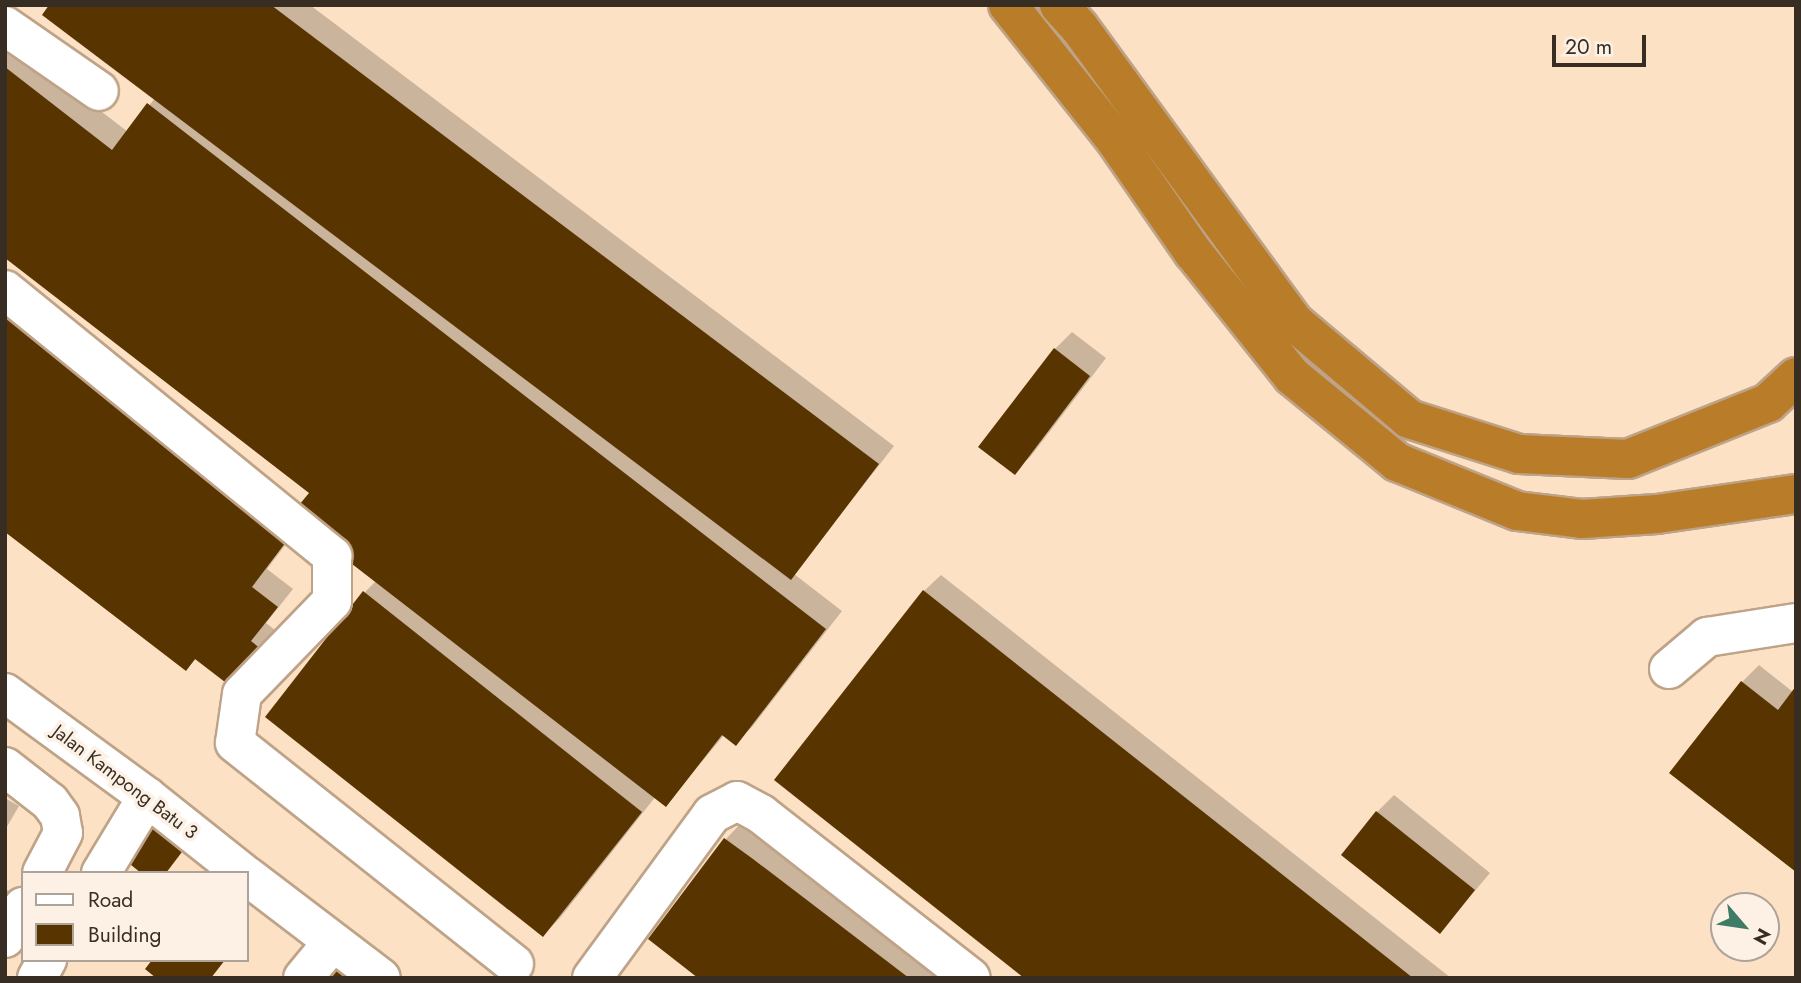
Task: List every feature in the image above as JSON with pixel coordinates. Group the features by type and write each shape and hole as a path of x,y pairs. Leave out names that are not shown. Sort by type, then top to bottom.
{"highway":[{"path":"1007,5 1116,141 1193,253 1293,376 1397,462 1517,511 1582,519 1657,514 1796,494"},
{"path":"1059,5 1079,27 1294,322 1409,419 1518,454 1628,459 1768,403 1796,377"}],"street":[{"path":"5,26 99,91"},
{"path":"5,290 332,556 332,601 242,694 235,743 514,964"},
{"path":"1669,670 1707,637 1796,623"},
{"name":"Jalan Kampong Batu 3","path":"5,693 147,797 241,871"},
{"path":"5,767 50,802 60,816 63,833 43,871"},
{"path":"102,871 147,797"},
{"path":"607,973 712,814 737,801 761,814 971,978"},
{"name":"Jalan Kampong Batu 3","path":"248,876 381,978"},
{"path":"5,938 21,910"},
{"path":"303,978 332,943"},
{"path":"37,978 46,962"}],"building":[{"path":"49,5 271,5 879,464 791,580 42,15"},
{"path":"5,67 112,150 147,103 826,629 736,746 722,735 666,807 290,516 309,493 5,258"},
{"path":"5,311 292,534 252,587 278,607 251,641 276,661 247,699 195,659 186,671 5,532"},
{"path":"1054,348 1090,376 1015,475 978,447"},
{"path":"923,590 1413,978 1024,978 774,780"},
{"path":"363,591 642,812 543,937 265,717"},
{"path":"1741,681 1778,710 1796,686 1796,872 1669,773"},
{"path":"1376,811 1475,890 1440,934 1341,855"},
{"path":"148,819 185,848 168,871 139,871 120,856"},
{"path":"724,838 909,978 698,978 648,939"},
{"path":"331,956 359,978 315,978"},
{"path":"150,962 223,962 211,978 156,978 145,969"}]}
